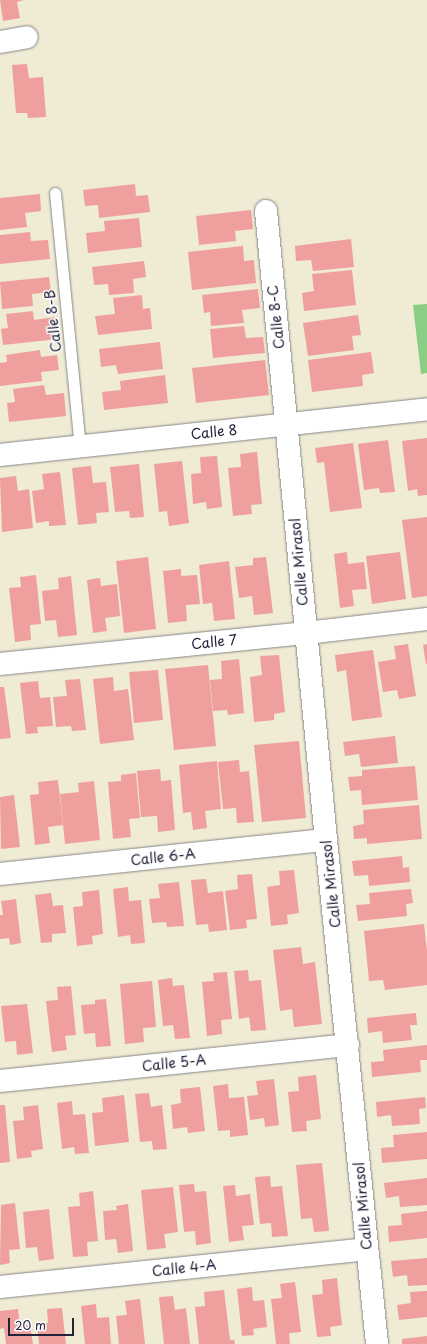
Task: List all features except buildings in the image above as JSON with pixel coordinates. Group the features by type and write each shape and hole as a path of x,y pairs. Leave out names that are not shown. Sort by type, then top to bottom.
{"street":[{"path":"0,42 27,37"},
{"name":"Calle 8-C","path":"266,211 287,424"},
{"name":"Calle 8","path":"0,455 427,409"},
{"name":"Calle Mirasol","path":"287,424 326,840 348,1045 377,1344"},
{"name":"Calle 7","path":"0,664 306,633 427,618"},
{"name":"Calle 6-A","path":"0,874 326,840"},
{"name":"Calle 5-A","path":"0,1081 348,1045"},
{"name":"Calle 4-A","path":"0,1287 367,1249"}],"lane":[{"name":"Calle 8-B","path":"55,193 80,446"}],"green space":[{"path":"427,304 427,373 421,374 413,305"}]}
